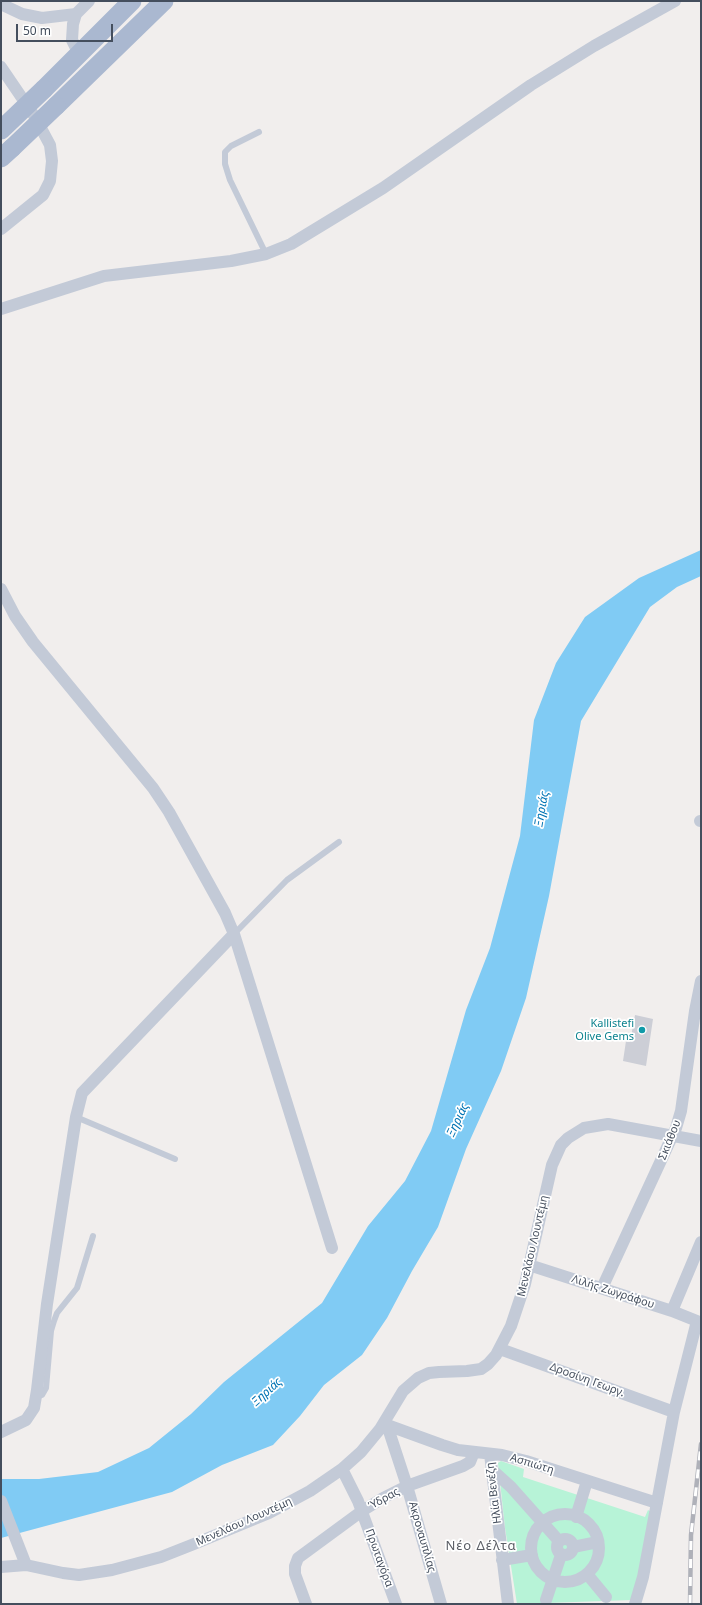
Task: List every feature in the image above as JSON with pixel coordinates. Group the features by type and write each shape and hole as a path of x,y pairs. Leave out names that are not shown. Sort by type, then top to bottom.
{"main road":[{"path":"1,130 132,1"},
{"path":"6,153 164,1"}],"street":[{"path":"79,54 72,40 73,24 76,14 88,1"},
{"path":"1,309 104,276 210,264 266,254 291,244 352,208 416,167 532,85 594,46 675,1"},
{"path":"1,3 22,14 42,18 76,14"},
{"path":"1,67 35,117 50,145 52,161 50,181 43,195 1,229"},
{"path":"1,589 15,616 33,642 137,766 162,800 225,913 234,934 332,1248"},
{"path":"1,1432 28,1417 34,1408 47,1304 80,1099 85,1090 234,934"},
{"name":"Σκιάθου","path":"602,1288 673,1136 681,1111 698,1012 701,981"},
{"name":"Μενελάου Λουντέμη","path":"1,1567 26,1565 63,1574 80,1575 112,1570 161,1557 241,1525 283,1506 315,1488 342,1469 368,1444 386,1423 403,1392 418,1378 429,1373 471,1371 481,1369 491,1362 500,1349 518,1309 552,1165 561,1145 568,1138 588,1127 608,1124 701,1141"},
{"path":"672,1311 701,1242"},
{"name":"Λιλής Ζωγράφου","path":"529,1265 696,1319 697,1322 674,1412"},
{"name":"Δροσίνη Γεωργ.","path":"500,1349 674,1412"},
{"path":"635,1604 643,1577 674,1412"},
{"name":"Ασπιώτη","path":"386,1423 458,1450 526,1461 657,1504"},
{"name":"Ακροναυπλίας","path":"386,1423 407,1486 441,1604"},
{"name":"Ύδρας","path":"306,1604 295,1574 295,1566 298,1558 362,1511 383,1498 407,1486 463,1466 470,1462 474,1452"},
{"name":"Ηλία Βενέζη","path":"490,1454 508,1604"},
{"name":"Πρωταγόρα","path":"342,1469 351,1485 362,1511 396,1604"},
{"path":"491,1469 511,1487 558,1541"},
{"path":"576,1517 588,1481"},
{"path":"1,1501 26,1565"},
{"path":"563,1515 576,1517 590,1527 598,1542 595,1563 587,1574 576,1580 570,1582 553,1580 541,1572 537,1567 532,1555 531,1542 533,1536 542,1523 557,1516 563,1515"},
{"path":"558,1541 566,1539 571,1542 573,1547 570,1554 561,1555"},
{"path":"558,1541 556,1549 561,1555"},
{"path":"573,1547 598,1542"},
{"path":"502,1560 532,1555"},
{"path":"546,1600 561,1555"},
{"path":"587,1574 606,1597"}],"lane":[{"path":"259,132 231,146 225,152 224,164 230,180 266,254"},
{"path":"234,934 287,880 339,842"},
{"path":"76,1118 175,1159"},
{"path":"36,1397 42,1396 46,1388 51,1332 54,1321 57,1313 77,1288 93,1236"}],"green space":[{"path":"501,1461 524,1469 523,1477 645,1517 648,1510 653,1514 632,1600 517,1604 505,1528 498,1463"}],"water":[{"name":"Ξηριάς","path":"701,550 701,576 677,587 650,607 581,721 549,896 526,998 501,1071 466,1149 438,1227 387,1318 362,1355 324,1385 300,1416 273,1445 222,1465 172,1492 1,1538 1,1479 39,1479 98,1472 149,1448 191,1414 224,1382 322,1303 368,1226 405,1181 431,1131 466,1010 490,948 520,836 534,720 556,663 585,617 639,578"}],"building":[{"name":"Kallistefi Olive Gems","path":"635,1015 653,1019 646,1066 623,1061 626,1041 630,1042"}],"railway":[{"path":"690,1604 691,1535 701,1444"}],"place":[{"name":"Kallistefi Olive Gems","path":"642,1030"}],"district":[{"name":"Νέο Δέλτα","path":"481,1546"}]}
